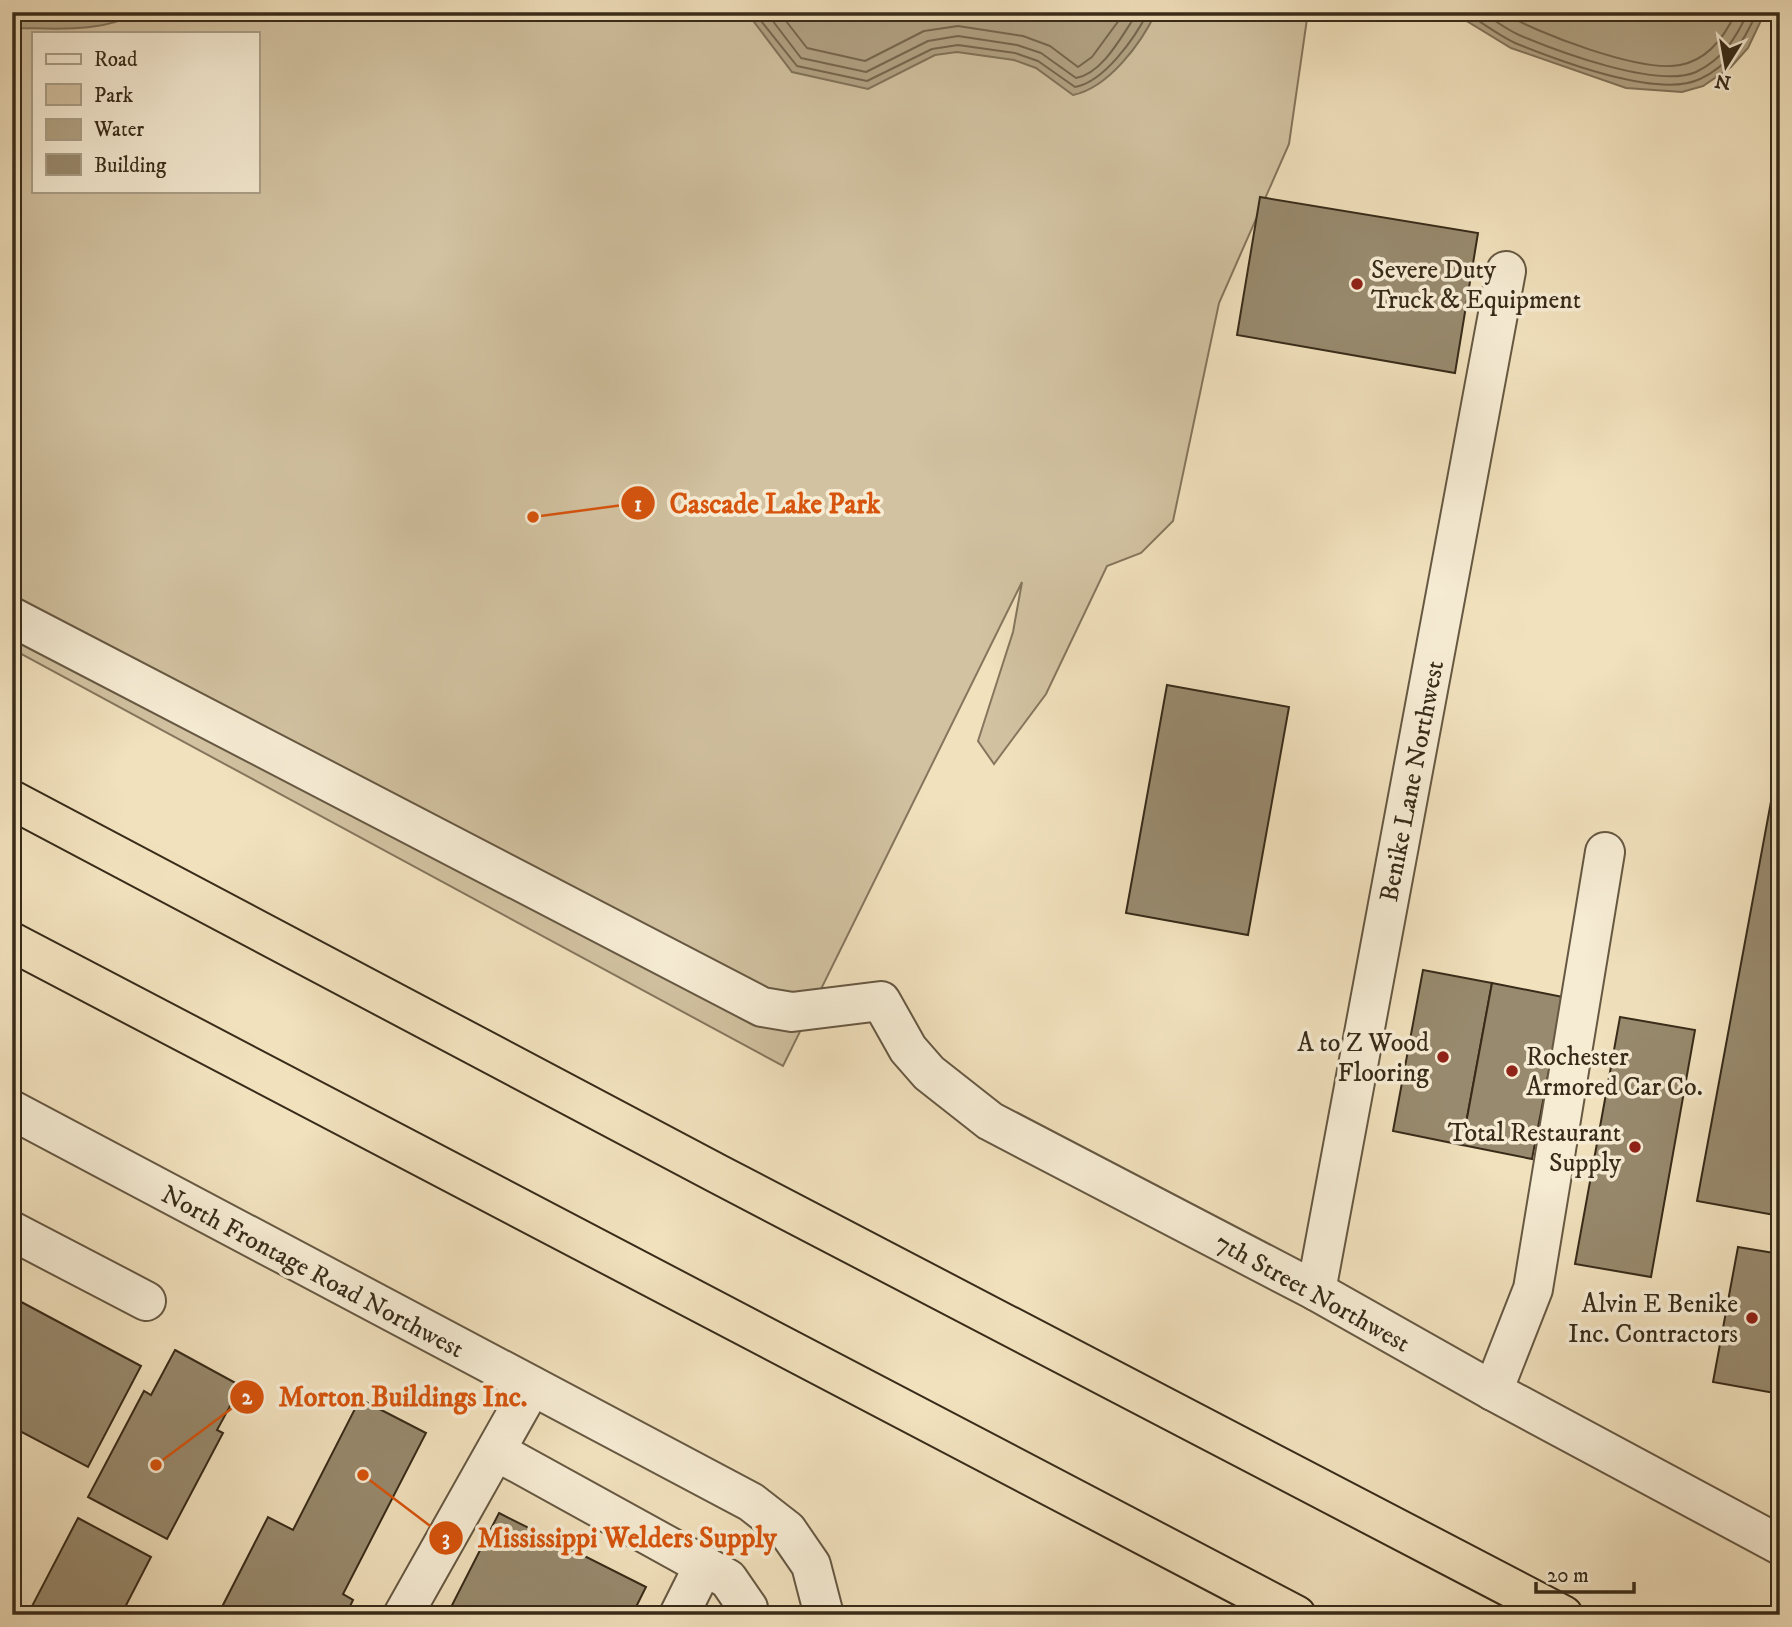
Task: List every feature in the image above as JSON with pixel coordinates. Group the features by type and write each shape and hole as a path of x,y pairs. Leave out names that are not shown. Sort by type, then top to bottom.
{"highway":[{"path":"12,800 668,1148 1563,1615"},
{"path":"12,942 1296,1615"}],"street":[{"name":"Benike Lane Northwest","path":"1316,1290 1506,271"},
{"name":"7th Street Northwest","path":"12,617 762,1007 792,1012 881,1001 908,1049 929,1073 990,1121 1316,1290 1493,1391 1780,1545"},
{"path":"1493,1391 1532,1289 1605,852"},
{"name":"North Frontage Road Northwest","path":"12,1110 751,1502 787,1530 811,1564 824,1615"},
{"path":"12,1231 146,1301"},
{"path":"403,1615 532,1386"},
{"path":"496,1451 728,1579 748,1608 748,1615"},
{"path":"679,1615 704,1565"}],"green space":[{"path":"12,12 1308,12 1289,144 1219,303 1173,521 1141,553 1107,566 1046,694 994,764 978,741 1013,632 1022,582 783,1066 12,649"}],"water":[{"path":"12,12 138,12 109,24 60,29 12,28"},
{"path":"733,12 1156,12 1142,37 1111,74 1099,84 1073,95 1036,68 1014,60 957,52 935,55 868,89 792,72 751,18"},
{"path":"1452,12 1765,12 1748,48 1731,67 1703,86 1682,92 1626,88 1511,48"}],"building":[{"name":"Severe Duty Truck & Equipment","path":"1260,197 1478,233 1455,373 1237,335"},
{"path":"1167,685 1289,707 1248,935 1126,913"},
{"path":"1780,753 1780,1216 1697,1201"},
{"name":"A to Z Wood Flooring","path":"1423,970 1492,983 1462,1145 1393,1131"},
{"name":"Rochester Armored Car Co.","path":"1492,983 1563,997 1532,1159 1462,1145"},
{"name":"Total Restaurant Supply","path":"1620,1017 1695,1030 1651,1277 1575,1264"},
{"name":"Alvin E Benike Inc. Contractors","path":"1738,1247 1780,1254 1780,1394 1713,1382"},
{"path":"12,1297 141,1366 88,1467 12,1427"},
{"path":"175,1350 241,1386 217,1430 223,1433 167,1539 88,1497 144,1391 151,1395"},
{"path":"360,1399 426,1433 343,1594 353,1600 346,1615 239,1615 223,1605 268,1517 293,1530"},
{"path":"499,1513 646,1587 632,1615 447,1615"},
{"path":"78,1518 151,1557 121,1615 39,1615 30,1610"}],"place":[{"name":"Severe Duty Truck & Equipment","path":"1357,284"},
{"name":"Cascade Lake Park","path":"533,517"},
{"name":"A to Z Wood Flooring","path":"1443,1057"},
{"name":"Rochester Armored Car Co.","path":"1512,1071"},
{"name":"Total Restaurant Supply","path":"1635,1147"},
{"name":"Alvin E Benike Inc. Contractors","path":"1752,1318"},
{"name":"Morton Buildings Inc.","path":"156,1465"},
{"name":"Mississippi Welders Supply","path":"363,1475"}]}
